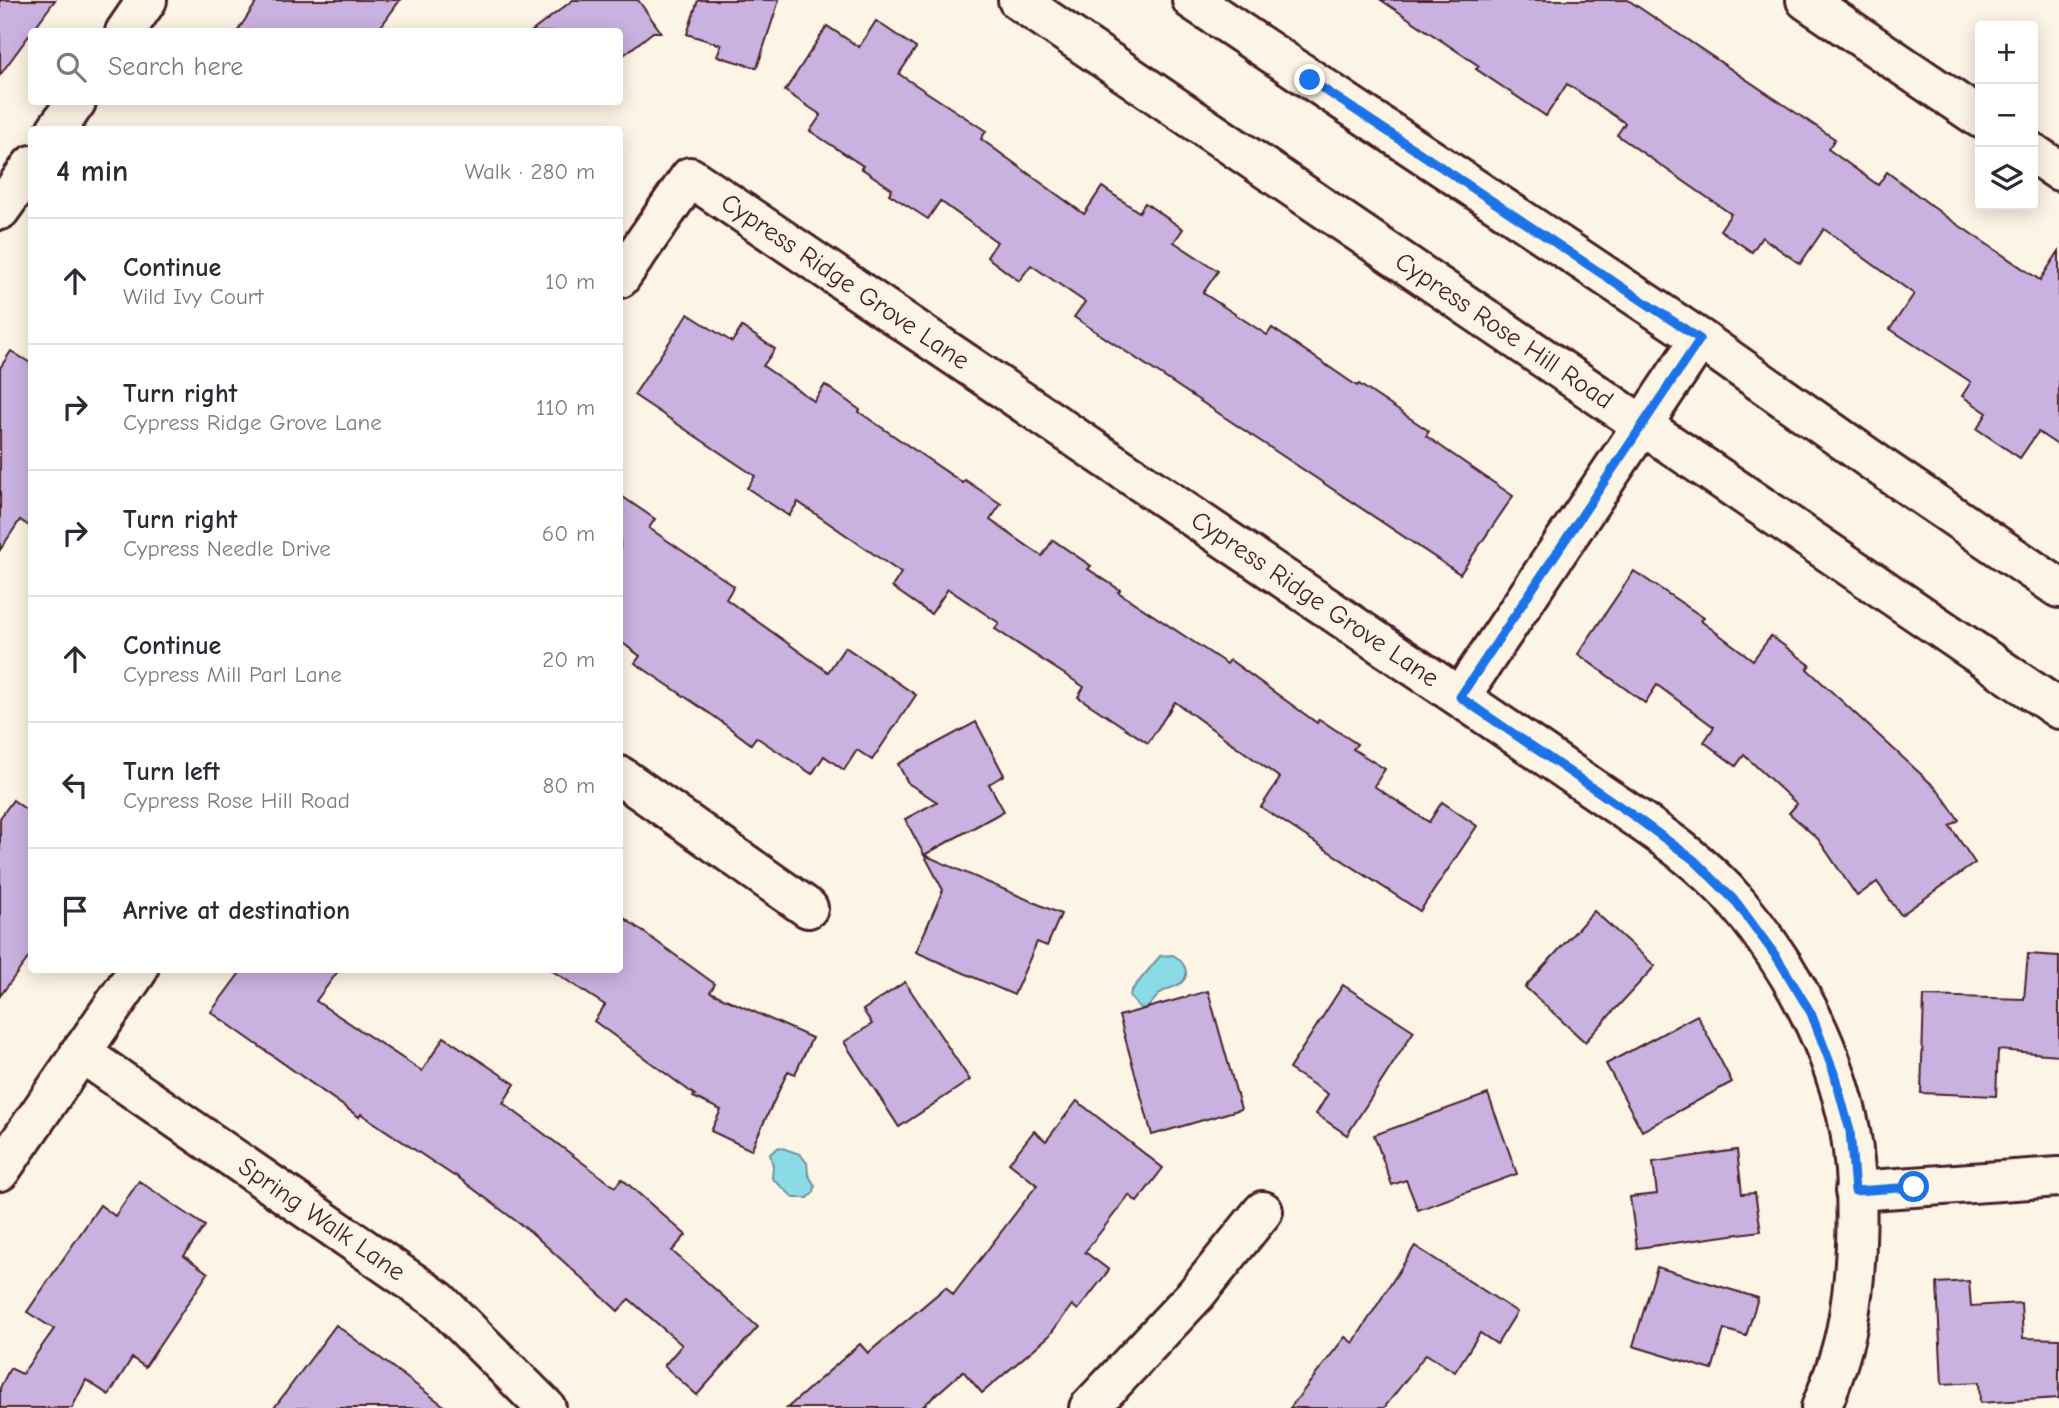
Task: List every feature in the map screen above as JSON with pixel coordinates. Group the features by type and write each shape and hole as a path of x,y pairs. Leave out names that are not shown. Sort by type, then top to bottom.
{"street":[{"path":"128,28 147,0"},
{"name":"Cypress Rose Hill Road","path":"1018,0 2059,709"},
{"path":"1192,0 1700,339 2059,588"},
{"path":"1815,2 1975,114"},
{"path":"60,126 74,105"},
{"path":"2038,156 2059,171"},
{"path":"0,210 28,171"},
{"name":"Cypress Ridge Grove Lane","path":"623,274 690,177 1460,697 1694,860 1737,903 1778,959 1811,1013 1834,1073 1850,1131 1855,1191 1855,1253 1848,1322 1821,1408"},
{"path":"1460,697 1700,339"},
{"path":"623,778 808,908"},
{"path":"0,1171 136,973"},
{"name":"Spring Walk Lane","path":"80,1052 438,1300 543,1407"},
{"path":"1855,1191 2059,1177"},
{"path":"1089,1408 1196,1294 1264,1210"}],"water":[{"path":"1173,955 1185,967 1185,978 1180,984 1160,994 1146,1009 1139,1007 1130,997 1131,991 1160,956"},
{"path":"779,1147 800,1154 807,1163 808,1174 815,1186 814,1192 808,1198 794,1198 772,1178 770,1154"}],"building":[{"path":"0,0 55,0 34,28 28,28 28,37 0,75"},
{"path":"258,0 400,0 380,28 240,28"},
{"path":"573,0 638,0 661,32 653,32 623,56 623,28 536,28"},
{"path":"698,0 779,0 757,68 717,56 721,45 687,34"},
{"path":"1381,0 1628,0 1835,139 1828,149 1878,185 1887,172 1945,216 2040,280 2059,251 2059,446 2038,432 2020,458 1977,429 1987,413 1962,396 1971,382 1890,329 1914,294 1824,229 1800,264 1762,237 1752,252 1720,230 1731,214 1617,135 1625,123 1567,84 1546,116 1476,69 1479,66"},
{"path":"876,21 916,48 899,74 986,131 981,139 1084,214 1102,187 1139,212 1145,203 1183,229 1174,242 1218,271 1203,293 1267,335 1272,328 1357,386 1359,384 1429,431 1426,436 1513,496 1460,574 1074,317 1085,302 1031,265 1019,281 987,257 997,242 940,201 928,219 889,194 892,189 861,168 863,166 810,131 821,115 785,91 827,26 859,47"},
{"path":"688,314 732,342 742,327 775,349 763,366 814,401 825,385 860,410 859,412 963,483 965,480 1001,504 990,520 1042,556 1053,540 1091,566 1088,569 1120,590 1118,592 1227,664 1230,660 1317,723 1319,719 1357,744 1353,749 1385,769 1374,786 1429,822 1442,802 1477,826 1420,911 1261,807 1280,778 1175,702 1148,743 1078,697 1084,687 995,629 999,623 948,589 931,614 892,587 901,573 798,502 789,516 747,488 755,476 634,395"},
{"path":"11,351 28,362 28,525 20,520 0,550 0,368"},
{"path":"623,497 655,519 649,528 734,586 726,599 828,672 845,647 916,695 872,760 857,750 844,770 824,756 812,774 756,737 751,744 635,663 640,656 623,643"},
{"path":"1634,571 1704,618 1701,621 1753,660 1771,636 1810,665 1807,669 1938,790 1959,820 1950,826 1975,863 1901,915 1877,882 1857,896 1818,839 1789,813 1797,804 1744,755 1736,766 1704,742 1714,727 1657,685 1645,703 1578,654"},
{"path":"976,722 1004,775 989,784 1004,811 924,855 905,819 937,802 908,783 898,764"},
{"path":"13,800 28,811 28,958 0,996 0,818"},
{"path":"924,855 1061,914 1047,946 1037,942 1014,995 916,952 943,890"},
{"path":"1594,911 1655,966 1585,1042 1525,987"},
{"path":"623,917 715,984 710,992 812,1038 795,1074 788,1071 751,1150 711,1131 721,1110 693,1097 695,1095 594,1021 605,1005 556,973 623,973"},
{"path":"2028,954 2059,956 2059,1055 1998,1050 1996,1096 1921,1093 1924,996 2024,999"},
{"path":"240,973 337,973 316,1001 422,1071 444,1037 515,1084 503,1103 615,1187 622,1179 686,1235 672,1251 758,1327 697,1395 664,1366 682,1345 629,1299 618,1311 532,1233 455,1175 361,1114 359,1117 211,1012"},
{"path":"905,982 970,1080 899,1127 844,1042 872,1024 863,1010"},
{"path":"1343,985 1414,1031 1347,1135 1316,1114 1328,1094 1289,1069"},
{"path":"1208,991 1241,1109 1152,1135 1119,1016"},
{"path":"1697,1015 1732,1082 1642,1131 1606,1064"},
{"path":"1488,1094 1517,1174 1418,1210 1406,1180 1392,1185 1374,1135"},
{"path":"1077,1101 1163,1168 1137,1202 1129,1195 1085,1252 1109,1270 1078,1310 1072,1305 1049,1336 982,1393 963,1371 921,1408 787,1408 860,1344 868,1353 946,1287 953,1295 1037,1185 1009,1163 1034,1131 1046,1141"},
{"path":"1737,1150 1742,1194 1755,1193 1761,1231 1637,1248 1630,1197 1657,1194 1653,1162"},
{"path":"139,1181 205,1226 184,1256 208,1273 145,1367 132,1358 109,1395 86,1380 72,1408 0,1408 0,1388 10,1368 22,1374 54,1329 27,1312 100,1205 115,1216"},
{"path":"1415,1246 1517,1312 1497,1344 1480,1333 1455,1372 1426,1354 1384,1408 1290,1408 1345,1337 1353,1343"},
{"path":"1657,1267 1758,1298 1746,1336 1724,1329 1712,1370 1633,1346"},
{"path":"1969,1281 1971,1306 2021,1303 2023,1338 2059,1339 2059,1398 1980,1403 1979,1382 1942,1384 1937,1283"},
{"path":"336,1325 447,1408 274,1408"}],"route":[{"path":"1310,80 1700,339 1460,697 1694,860 1737,903 1778,959 1811,1013 1834,1073 1850,1131 1855,1191 1914,1187"}]}
